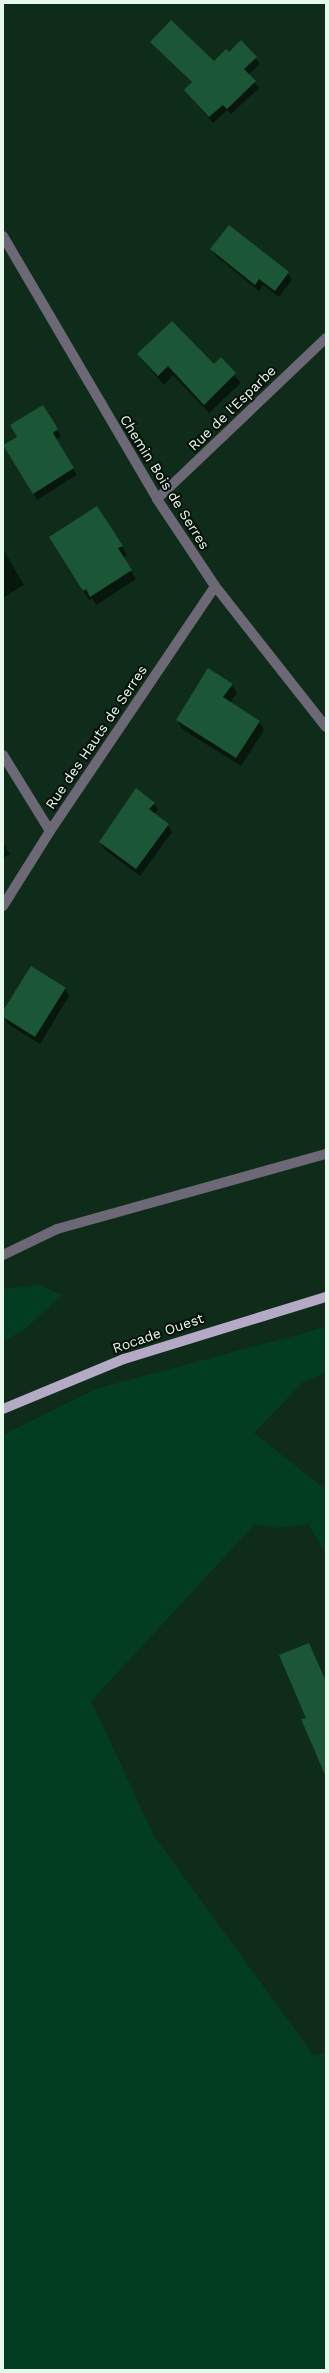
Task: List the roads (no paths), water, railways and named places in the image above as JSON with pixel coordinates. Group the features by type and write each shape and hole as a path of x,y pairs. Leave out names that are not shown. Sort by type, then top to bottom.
{"main road":[{"name":"Rocade Ouest","path":"3,1409 124,1359 326,1297"}],"street":[{"name":"Chemin Bois de Serres","path":"3,236 157,499 215,586 326,727"},
{"name":"Rue de l'Esparbe","path":"157,499 326,338"},
{"name":"Rue des Hauts de Serres","path":"3,906 50,831 215,586"},
{"path":"3,755 50,831"},
{"path":"3,1255 57,1229 326,1154"}]}
